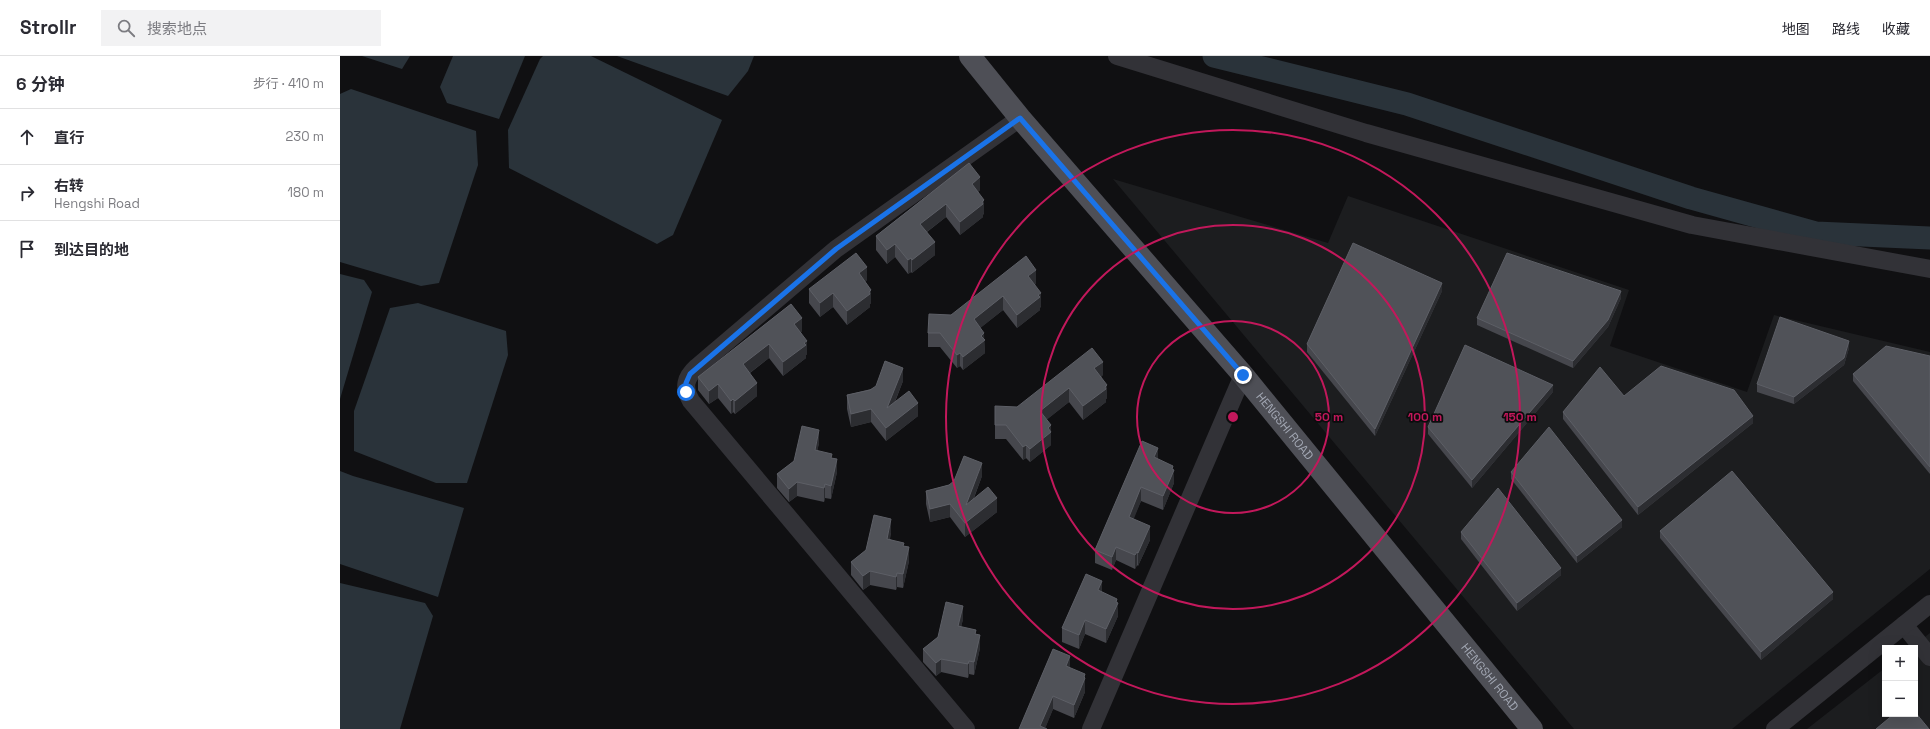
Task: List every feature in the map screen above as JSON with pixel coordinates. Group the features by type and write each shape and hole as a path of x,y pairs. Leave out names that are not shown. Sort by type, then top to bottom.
{"main road":[{"name":"HENGSHI ROAD","path":"970,56 1020,118 1243,375 1532,729"}],"street":[{"path":"1117,56 1366,133 1692,225 1930,269"},
{"path":"966,729 691,401 686,392 686,383 690,374 697,367 836,249 1020,118"},
{"path":"1091,729 1243,375"},
{"path":"1775,729 1930,604"},
{"path":"1904,625 1930,657"}],"shaded area":[{"path":"362,56 410,56 402,69"},
{"path":"453,56 525,56 499,119 447,103 440,87"},
{"path":"543,56 591,56 722,120 673,235 657,244 509,168 508,130 540,59"},
{"path":"617,56 754,56 748,71 728,96"},
{"path":"351,89 476,131 478,165 439,283 421,286 340,262 340,94"},
{"path":"1113,179 1328,243 1348,196 1629,290 1610,346 1747,392 1774,315 1930,352 1930,569 1732,729 1574,729"},
{"path":"340,274 364,280 372,292 340,399"},
{"path":"418,303 506,331 508,355 467,483 436,483 354,451 354,411 390,308"},
{"path":"340,471 464,508 438,597 340,564"},
{"path":"340,583 425,603 433,616 400,729 340,729"},
{"path":"1930,633 1930,729 1807,729 1882,670 1882,717 1918,717 1918,645 1915,645"}],"building":[{"path":"969,163 980,177 972,184 984,200 982,202 983,204 960,222 946,204 920,224 935,242 912,260 911,258 908,260 895,244 887,250 876,236"},
{"path":"1353,243 1442,283 1375,429 1307,344"},
{"path":"856,253 867,267 859,273 871,290 869,292 870,294 847,311 833,293 820,303 809,289"},
{"path":"1507,253 1621,291 1608,320 1573,361 1477,318"},
{"path":"1026,256 1036,270 1028,276 1041,293 1038,295 1040,297 1017,315 1003,296 974,319 984,333 981,336 985,340 963,357 960,353 957,355 940,333 928,333 929,314 951,315"},
{"path":"791,304 802,318 794,324 807,341 804,343 806,345 783,362 769,344 743,364 757,383 735,401 733,399 731,401 718,384 709,391 698,377"},
{"path":"1780,317 1849,341 1844,358 1794,397 1757,384"},
{"path":"1465,345 1553,385 1472,480 1428,427"},
{"path":"1886,346 1930,356 1930,467 1853,374"},
{"path":"1092,348 1103,362 1094,368 1107,385 1105,387 1106,389 1083,406 1069,388 1040,411 1051,425 1048,428 1051,432 1030,449 1026,445 1023,447 1006,425 995,425 995,406 1017,407"},
{"path":"885,361 903,368 887,408 909,391 918,403 886,428 871,409 851,414 847,395 870,390 876,386"},
{"path":"1661,366 1734,390 1753,416 1638,507 1563,412 1600,367 1624,396"},
{"path":"802,426 819,430 815,450 832,454 831,458 837,459 831,486 825,484 824,488 797,482 789,489 777,474 794,461"},
{"path":"1549,427 1622,520 1577,556 1511,472"},
{"path":"1142,441 1158,448 1154,457 1173,466 1172,469 1174,470 1163,496 1141,487 1129,517 1150,526 1138,553 1137,552 1135,555 1116,547 1112,557 1095,550"},
{"path":"964,456 982,463 966,505 988,487 997,498 965,523 950,504 930,509 926,491 949,485 954,481"},
{"path":"1732,471 1833,592 1761,652 1660,531"},
{"path":"1498,488 1561,568 1517,603 1461,532"},
{"path":"874,515 891,519 887,539 904,543 903,546 909,547 903,574 897,573 896,577 870,571 863,576 851,562 866,550"},
{"path":"1086,574 1102,581 1098,590 1117,599 1116,602 1118,603 1106,629 1085,620 1079,635 1062,628"},
{"path":"946,602 963,606 958,626 976,630 975,634 980,635 974,662 969,661 968,664 941,659 936,663 923,649 938,637"},
{"path":"1053,649 1070,656 1066,666 1085,674 1085,678 1074,705 1053,696 1040,726 1047,729 1019,729"},
{"path":"1918,716 1929,729 1876,729 1890,717 1918,717"}],"waterway":[{"path":"1214,56 1407,104 1691,198 1816,233 1930,238"}],"route":[{"path":"686,392 686,383 690,374 836,249 1020,118 1243,375"}]}
